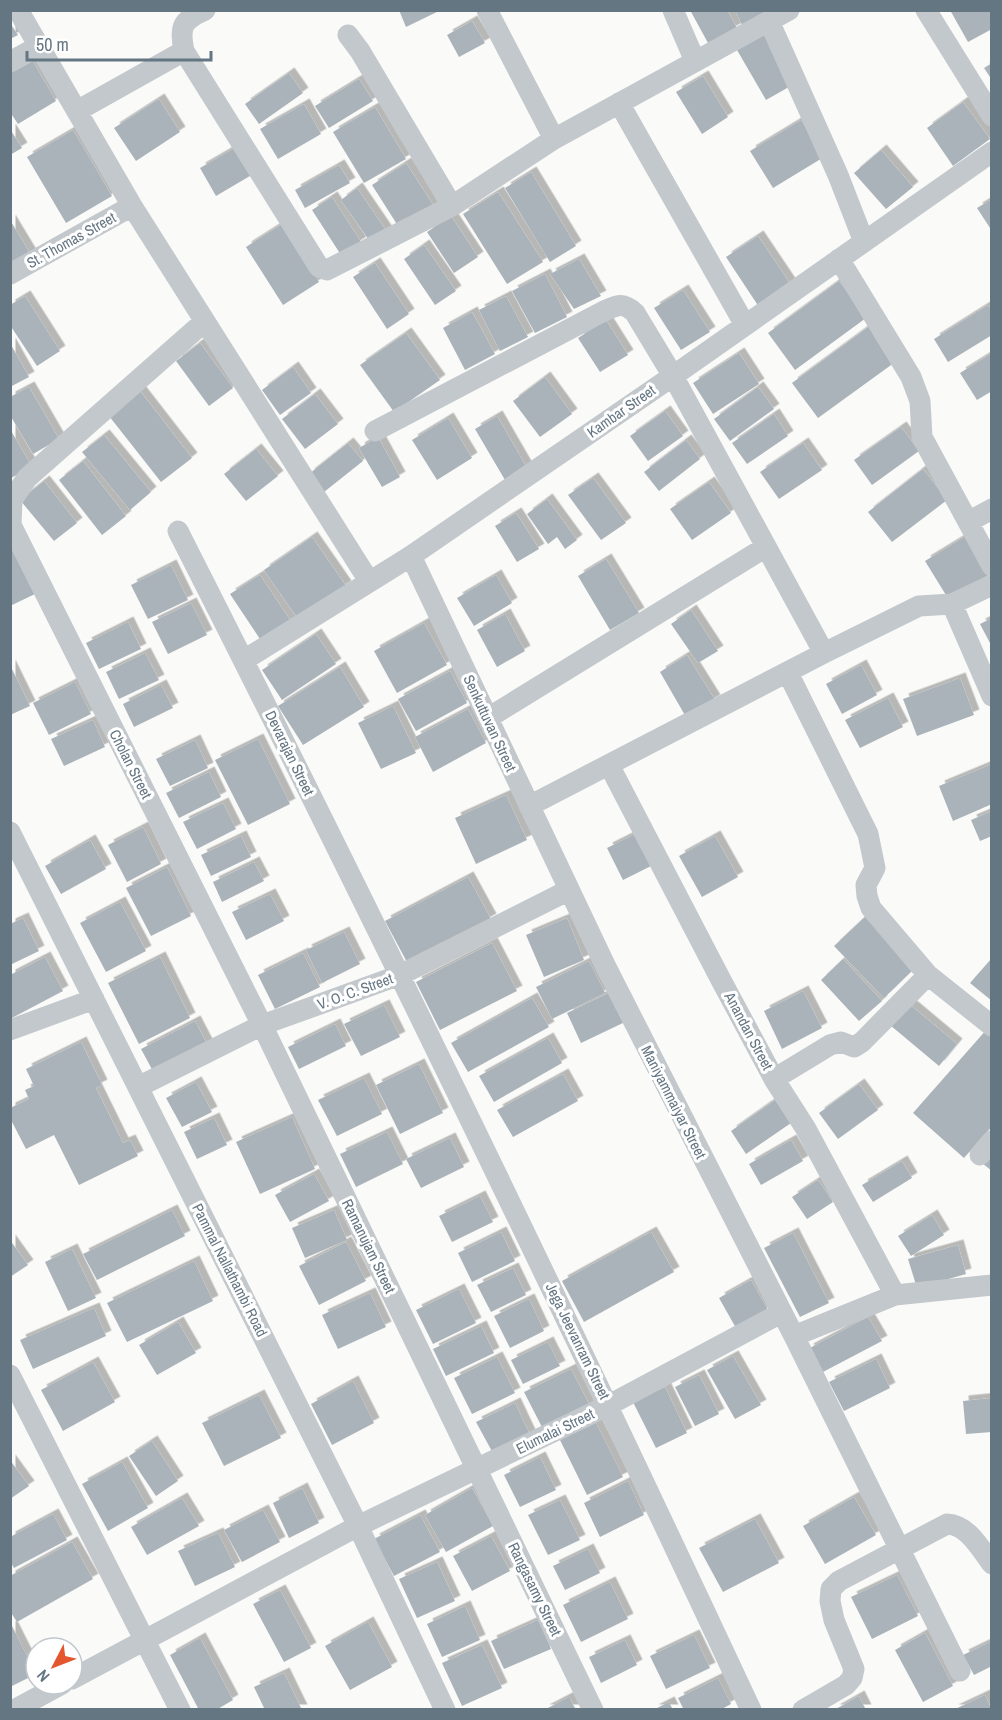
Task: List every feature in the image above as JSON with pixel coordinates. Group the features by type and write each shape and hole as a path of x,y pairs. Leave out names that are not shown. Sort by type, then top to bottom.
{"street":[{"path":"18,10 132,206 369,581"},
{"path":"205,10 188,18 180,32 184,51 323,270 341,265 452,206 554,139 789,10"},
{"path":"487,10 554,139"},
{"path":"673,10 695,62"},
{"path":"926,10 992,116"},
{"path":"770,21 838,175 864,242"},
{"path":"348,35 360,51 452,206"},
{"path":"10,62 39,46"},
{"path":"77,111 184,51"},
{"path":"619,104 744,325"},
{"name":"Kambar Street","path":"244,660 411,555 992,152"},
{"name":"St. Thomas Street","path":"10,274 132,206"},
{"path":"839,259 911,377 920,401 922,437 992,566"},
{"path":"375,431 604,311 618,306 627,306 635,313 672,376 824,653"},
{"path":"11,499 27,478 204,322"},
{"name":"Cholan Street","path":"11,499 11,525 262,1025"},
{"path":"968,522 992,509"},
{"name":"Devarajan Street","path":"178,531 400,975"},
{"path":"488,718 766,547"},
{"name":"Senkuttuvan Street","path":"411,555 569,890"},
{"path":"529,806 919,606 952,604 992,585"},
{"path":"952,604 992,696"},
{"path":"788,673 868,834 875,868 866,885 871,908 928,975 992,1026"},
{"name":"Anandan Street","path":"609,765 774,1079 806,1129 894,1295"},
{"name":"Pammal Nallathambi Road","path":"10,832 358,1526 445,1710"},
{"name":"V. O. C. Street","path":"138,1087 262,1025 400,975 569,890"},
{"name":"Maniyammaiyar Street","path":"569,890 960,1671"},
{"name":"Jega Jeevanram Street","path":"400,975 609,1404 751,1710"},
{"path":"774,1079 830,1045 841,1042 854,1047 862,1042 928,975"},
{"path":"10,1030 94,999"},
{"name":"Ramanujam Street","path":"262,1025 477,1468"},
{"path":"794,1336 894,1295 992,1285"},
{"name":"Elumalai Street","path":"84,1673 358,1526 609,1404 781,1313"},
{"path":"10,1376 180,1710"},
{"name":"Rangasamy Street","path":"477,1468 593,1710"},
{"path":"803,1710 846,1686 852,1678 854,1669 834,1620 830,1601 831,1589 839,1581 947,1524 955,1524 967,1532 992,1564"},
{"path":"14,1710 40,1696"}],"building":[{"path":"399,10 441,10 406,27"},
{"path":"690,10 727,10 737,28 708,43"},
{"path":"735,10 765,10 767,15 743,27"},
{"path":"950,10 992,10 992,29 968,42"},
{"path":"472,21 485,43 459,57 447,35"},
{"path":"10,23 18,35 10,39"},
{"path":"767,32 796,83 766,100 737,50"},
{"path":"32,60 56,101 18,124 10,112 10,72"},
{"path":"992,63 992,80 984,68"},
{"path":"289,73 303,93 259,124 245,104"},
{"path":"703,76 728,117 702,134 676,92"},
{"path":"359,79 373,101 329,128 315,106"},
{"path":"159,99 180,132 136,161 114,128"},
{"path":"963,102 990,139 953,166 927,128"},
{"path":"304,104 321,134 278,159 260,129"},
{"path":"375,107 406,159 364,183 333,132"},
{"path":"801,120 824,157 773,188 750,151"},
{"path":"10,129 22,148 10,155"},
{"path":"73,130 112,196 66,223 27,157"},
{"path":"238,146 255,173 216,196 200,168"},
{"path":"881,150 913,187 886,209 854,173"},
{"path":"406,163 435,208 400,229 372,185"},
{"path":"339,165 350,183 305,208 295,190"},
{"path":"531,172 576,246 550,262 505,188"},
{"path":"357,188 387,232 371,243 341,200"},
{"path":"498,192 543,262 507,284 463,214"},
{"path":"332,197 361,242 341,255 312,210"},
{"path":"992,199 992,231 977,208"},
{"path":"451,216 478,257 454,273 427,232"},
{"path":"10,220 33,258 10,271"},
{"path":"282,224 319,282 283,305 246,247"},
{"path":"758,236 791,285 759,307 726,257"},
{"path":"424,245 456,291 435,305 404,259"},
{"path":"579,259 601,296 574,309 550,274"},
{"path":"375,263 409,314 387,329 353,277"},
{"path":"545,274 567,317 535,333 512,291"},
{"path":"839,281 866,318 795,370 768,333"},
{"path":"683,290 710,332 681,350 654,308"},
{"path":"25,296 60,351 37,366 10,325 10,305"},
{"path":"506,296 528,337 500,351 479,310"},
{"path":"988,305 992,311 992,335 948,362 934,339"},
{"path":"472,312 495,354 465,370 443,328"},
{"path":"606,320 628,355 600,372 578,338"},
{"path":"871,325 898,360 818,418 792,383"},
{"path":"406,333 440,380 394,412 360,365"},
{"path":"10,343 29,377 10,387"},
{"path":"200,343 233,388 209,406 176,361"},
{"path":"739,353 759,384 713,414 693,383"},
{"path":"992,353 992,391 977,400 960,373"},
{"path":"293,367 311,393 280,415 262,390"},
{"path":"545,377 572,414 540,437 513,401"},
{"path":"29,387 59,439 33,454 10,415 10,397"},
{"path":"758,387 774,409 730,441 714,419"},
{"path":"140,391 192,458 161,482 109,416"},
{"path":"315,394 338,424 305,449 282,419"},
{"path":"665,411 683,436 648,461 630,436"},
{"path":"774,414 788,436 747,464 732,443"},
{"path":"497,416 527,468 505,480 475,429"},
{"path":"448,418 472,458 437,480 412,440"},
{"path":"901,427 919,451 872,485 854,460"},
{"path":"10,429 32,467 11,478 10,477"},
{"path":"104,435 151,492 130,510 82,452"},
{"path":"378,437 400,477 382,487 359,448"},
{"path":"686,440 700,459 659,491 644,472"},
{"path":"348,443 363,461 324,492 309,474"},
{"path":"803,443 822,470 779,499 760,472"},
{"path":"256,449 278,476 246,501 224,474"},
{"path":"83,461 126,516 102,535 59,480"},
{"path":"923,469 947,500 892,542 868,512"},
{"path":"593,478 626,523 601,540 568,495"},
{"path":"44,481 77,523 54,541 20,500"},
{"path":"709,482 731,513 692,540 670,509"},
{"path":"547,499 577,540 565,549 557,537 548,544 527,514"},
{"path":"516,513 539,549 517,562 495,526"},
{"path":"966,536 990,574 949,600 925,561"},
{"path":"312,537 346,586 298,619 264,570"},
{"path":"13,548 35,594 10,606 10,549"},
{"path":"606,559 639,613 610,630 578,576"},
{"path":"171,565 188,600 148,619 131,585"},
{"path":"260,575 292,623 262,642 230,594"},
{"path":"496,575 512,603 474,626 457,598"},
{"path":"191,603 207,635 168,654 152,622"},
{"path":"691,610 718,651 698,663 671,624"},
{"path":"505,614 525,651 497,667 477,630"},
{"path":"992,618 992,647 980,624"},
{"path":"128,622 141,649 99,669 86,643"},
{"path":"424,623 447,665 397,693 374,651"},
{"path":"316,634 336,664 282,700 262,670"},
{"path":"145,653 159,680 119,699 106,672"},
{"path":"687,655 715,700 686,717 660,672"},
{"path":"10,665 30,706 10,715"},
{"path":"861,665 877,695 842,714 826,684"},
{"path":"340,667 364,707 303,745 278,706"},
{"path":"450,671 467,703 416,731 398,699"},
{"path":"960,678 974,715 917,736 903,699"},
{"path":"75,682 91,714 49,735 33,703"},
{"path":"161,685 173,708 134,727 123,704"},
{"path":"888,698 903,727 860,748 845,720"},
{"path":"393,706 416,753 381,769 358,723"},
{"path":"468,709 486,743 433,772 415,737"},
{"path":"93,720 105,747 64,766 51,739"},
{"path":"258,739 290,804 248,825 215,760"},
{"path":"195,740 208,768 170,786 156,759"},
{"path":"992,764 992,804 953,821 939,786"},
{"path":"209,772 221,797 179,818 166,793"},
{"path":"506,795 527,840 476,864 455,818"},
{"path":"223,803 236,829 197,849 183,822"},
{"path":"992,811 992,836 980,841 971,820"},
{"path":"143,827 161,864 127,882 108,845"},
{"path":"635,834 651,866 623,880 607,848"},
{"path":"241,836 251,857 211,876 201,855"},
{"path":"715,836 738,877 702,897 679,856"},
{"path":"90,840 106,869 61,894 45,866"},
{"path":"254,862 264,881 222,902 213,882"},
{"path":"167,867 191,916 151,936 126,888"},
{"path":"468,877 491,919 408,964 385,921"},
{"path":"270,894 284,921 246,940 232,912"},
{"path":"120,902 146,951 106,972 80,923"},
{"path":"867,915 916,967 884,998 834,946"},
{"path":"23,918 39,951 10,965 10,924"},
{"path":"567,918 584,960 544,977 526,935"},
{"path":"344,932 360,964 322,983 306,950"},
{"path":"492,943 517,991 440,1030 416,982"},
{"path":"303,953 320,987 275,1009 258,975"},
{"path":"45,957 63,991 10,1019 10,975"},
{"path":"160,957 190,1018 139,1044 108,983"},
{"path":"992,958 992,1001 970,983"},
{"path":"843,959 882,1001 859,1021 821,980"},
{"path":"589,961 605,993 552,1019 536,987"},
{"path":"803,991 822,1028 782,1049 764,1011"},
{"path":"611,992 625,1022 581,1043 567,1013"},
{"path":"532,998 549,1027 468,1072 451,1043"},
{"path":"908,1003 957,1044 939,1066 890,1025"},
{"path":"384,1005 400,1037 361,1056 344,1024"},
{"path":"195,1021 208,1046 154,1073 141,1049"},
{"path":"335,1024 346,1046 299,1069 288,1047"},
{"path":"988,1028 992,1031 992,1126 964,1158 913,1113"},
{"path":"548,1038 562,1063 494,1102 479,1076"},
{"path":"81,1042 102,1085 96,1088 123,1143 130,1140 138,1156 79,1185 54,1135 26,1149 10,1118 10,1108 29,1099 25,1090 34,1086 26,1069"},
{"path":"419,1064 443,1113 400,1134 376,1085"},
{"path":"563,1074 578,1101 513,1137 497,1110"},
{"path":"364,1078 382,1114 337,1136 318,1100"},
{"path":"196,1082 212,1112 182,1127 166,1098"},
{"path":"859,1084 878,1110 838,1139 819,1113"},
{"path":"775,1100 791,1123 746,1154 731,1131"},
{"path":"292,1117 315,1169 260,1194 236,1142"},
{"path":"214,1118 227,1145 197,1159 184,1132"},
{"path":"387,1132 403,1164 356,1187 340,1154"},
{"path":"450,1138 464,1167 421,1188 406,1159"},
{"path":"791,1140 803,1161 761,1185 749,1164"},
{"path":"992,1153 992,1171 982,1163"},
{"path":"902,1161 912,1178 873,1202 862,1185"},
{"path":"314,1174 329,1201 290,1222 275,1195"},
{"path":"818,1180 833,1202 807,1219 792,1197"},
{"path":"480,1196 493,1222 452,1242 439,1216"},
{"path":"172,1210 185,1236 97,1280 83,1254"},
{"path":"334,1210 347,1240 305,1258 292,1228"},
{"path":"932,1215 944,1235 911,1256 898,1236"},
{"path":"501,1232 515,1261 472,1282 458,1253"},
{"path":"651,1232 674,1272 584,1322 562,1281"},
{"path":"793,1233 829,1303 800,1317 764,1248"},
{"path":"10,1240 28,1265 10,1277"},
{"path":"346,1242 366,1281 319,1305 299,1266"},
{"path":"958,1245 966,1274 917,1288 908,1259"},
{"path":"72,1249 96,1298 68,1311 45,1262"},
{"path":"194,1261 213,1301 127,1342 107,1303"},
{"path":"513,1268 526,1295 491,1312 477,1285"},
{"path":"751,1280 768,1310 736,1328 719,1298"},
{"path":"459,1289 476,1323 433,1344 416,1310"},
{"path":"370,1293 386,1327 338,1349 322,1315"},
{"path":"529,1299 544,1331 510,1348 494,1316"},
{"path":"94,1308 106,1336 33,1369 20,1340"},
{"path":"868,1317 882,1341 821,1373 808,1349"},
{"path":"178,1322 196,1353 157,1375 139,1345"},
{"path":"481,1326 494,1353 446,1376 433,1349"},
{"path":"548,1342 560,1366 523,1384 511,1360"},
{"path":"733,1356 761,1405 735,1419 707,1370"},
{"path":"497,1357 515,1393 472,1414 454,1378"},
{"path":"876,1359 890,1388 844,1411 829,1382"},
{"path":"93,1362 115,1402 63,1431 41,1390"},
{"path":"571,1369 592,1410 545,1433 524,1392"},
{"path":"699,1375 719,1414 695,1426 675,1387"},
{"path":"353,1381 374,1423 332,1445 311,1404"},
{"path":"665,1387 687,1433 656,1448 633,1402"},
{"path":"259,1395 281,1438 224,1466 202,1423"},
{"path":"992,1398 992,1432 966,1434 963,1401"},
{"path":"515,1403 531,1437 494,1455 476,1422"},
{"path":"596,1423 623,1477 587,1495 560,1440"},
{"path":"152,1441 178,1481 156,1496 129,1456"},
{"path":"540,1457 556,1490 520,1507 504,1475"},
{"path":"10,1460 29,1486 10,1499"},
{"path":"122,1462 148,1508 108,1531 82,1484"},
{"path":"628,1481 644,1515 600,1537 584,1503"},
{"path":"302,1488 319,1523 289,1538 273,1503"},
{"path":"472,1488 493,1526 446,1552 425,1515"},
{"path":"854,1497 876,1535 825,1564 803,1526"},
{"path":"182,1498 199,1526 147,1555 131,1527"},
{"path":"560,1500 580,1540 548,1555 528,1515"},
{"path":"263,1510 280,1542 242,1562 224,1530"},
{"path":"53,1514 67,1540 14,1568 10,1561 10,1537"},
{"path":"420,1515 440,1552 394,1576 374,1539"},
{"path":"755,1519 779,1563 723,1592 699,1548"},
{"path":"218,1533 235,1567 195,1586 178,1551"},
{"path":"491,1536 510,1571 472,1591 453,1556"},
{"path":"72,1542 93,1579 17,1622 10,1611 10,1576"},
{"path":"588,1549 600,1573 565,1590 553,1566"},
{"path":"437,1562 455,1601 417,1618 399,1579"},
{"path":"897,1575 918,1616 872,1639 851,1597"},
{"path":"610,1582 628,1619 581,1642 563,1605"},
{"path":"280,1590 311,1648 284,1662 253,1604"},
{"path":"465,1606 480,1640 442,1657 427,1624"},
{"path":"538,1620 551,1649 504,1669 491,1641"},
{"path":"368,1622 392,1667 350,1690 325,1646"},
{"path":"12,1626 24,1650 24,1680 10,1687 10,1627"},
{"path":"925,1633 953,1686 923,1702 895,1650"},
{"path":"694,1635 710,1668 666,1689 650,1656"},
{"path":"200,1638 233,1700 216,1710 199,1710 170,1655"},
{"path":"625,1640 637,1665 601,1683 589,1657"},
{"path":"992,1641 992,1666 974,1675 963,1655"},
{"path":"482,1645 502,1688 462,1706 442,1663"},
{"path":"284,1673 302,1710 265,1710 254,1687"},
{"path":"718,1678 731,1704 720,1710 684,1710 678,1698"},
{"path":"985,1695 992,1710 953,1710"},
{"path":"859,1696 866,1710 834,1710"},
{"path":"569,1697 576,1710 544,1710"},
{"path":"669,1702 673,1710 653,1710"}]}
